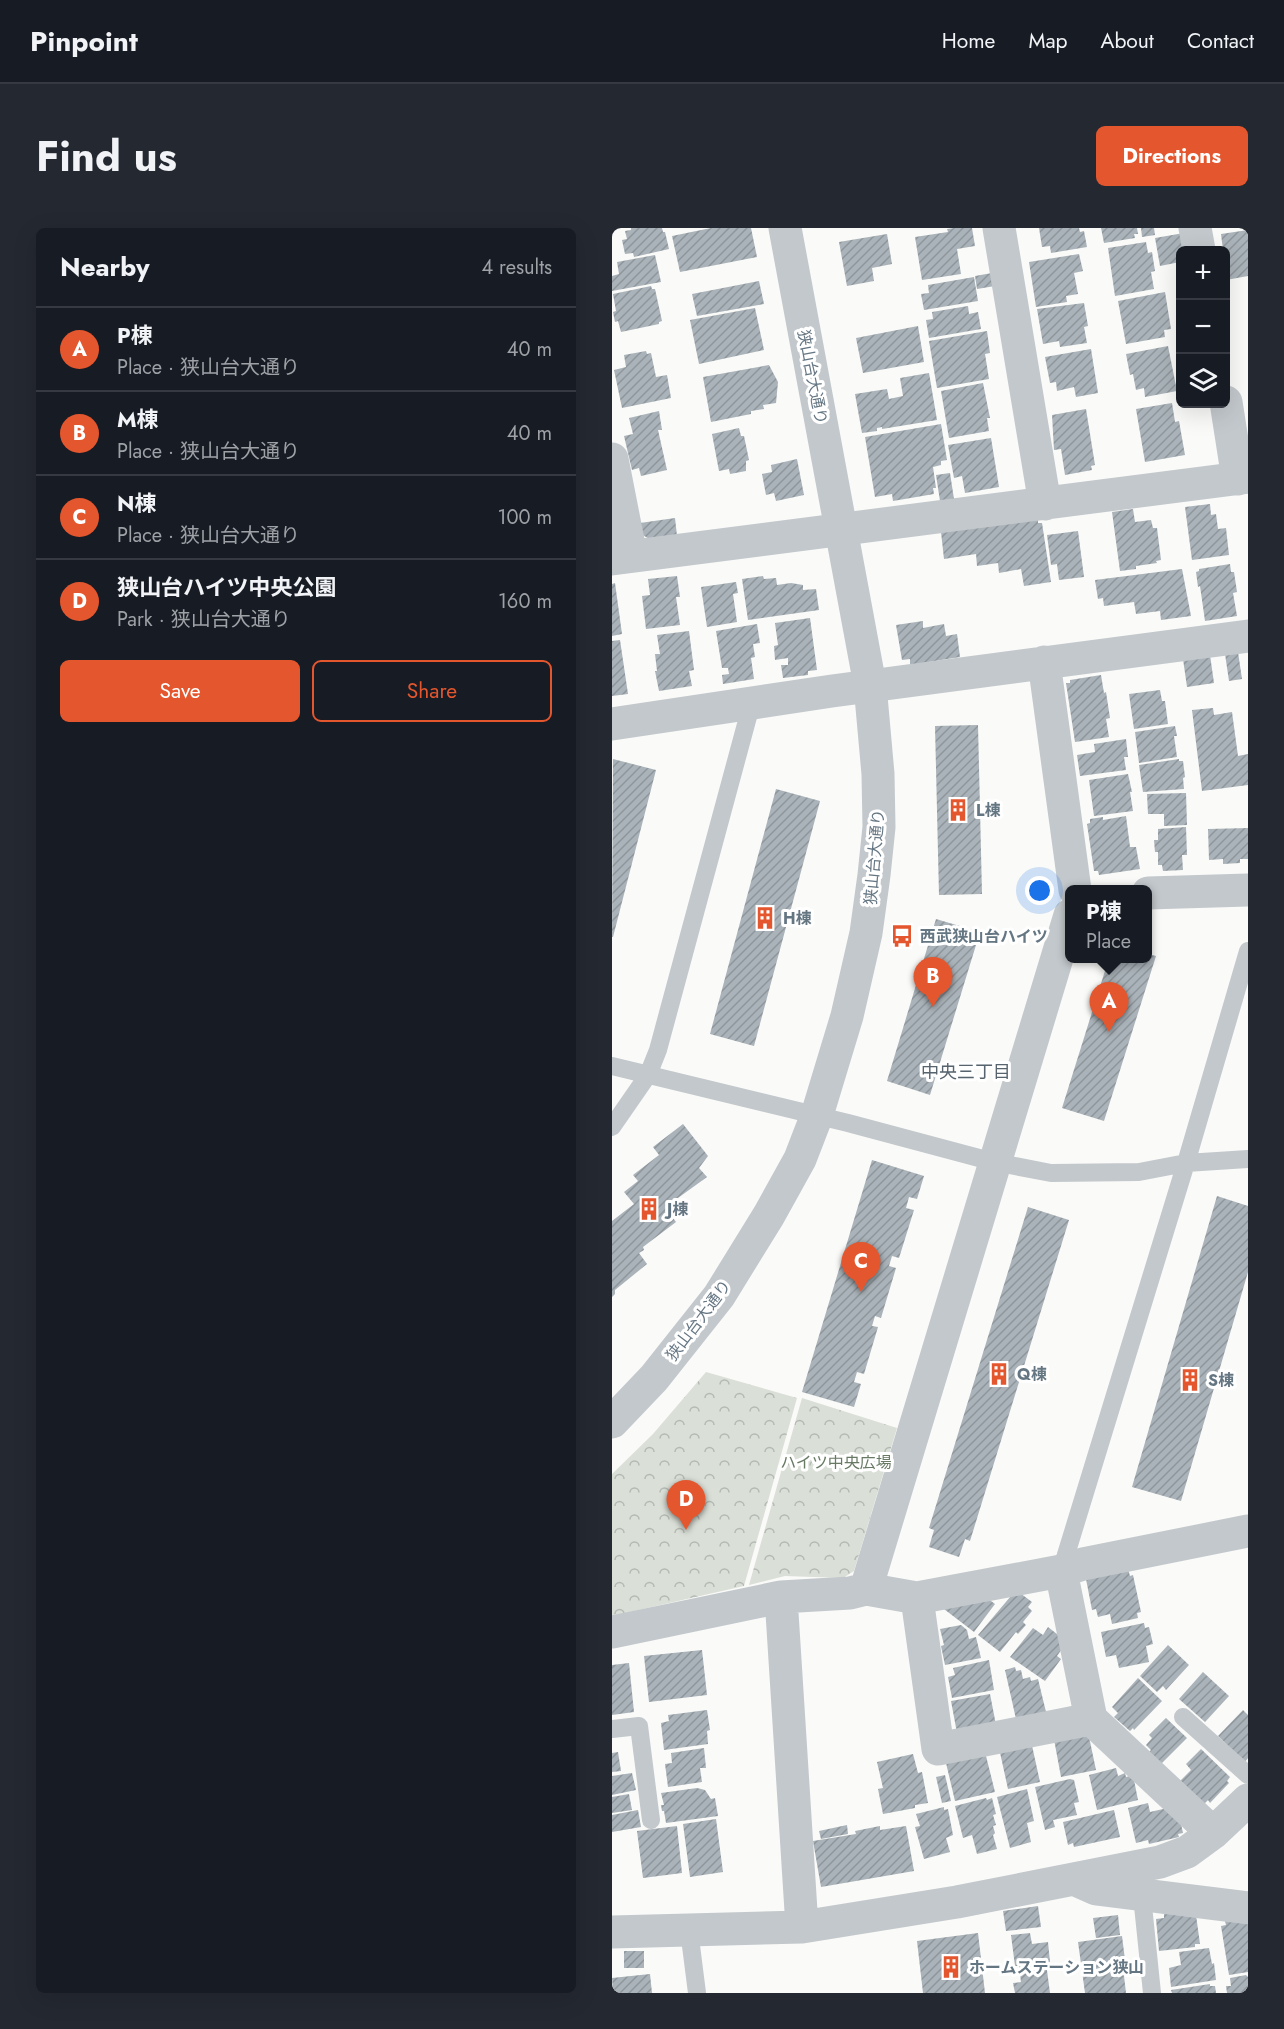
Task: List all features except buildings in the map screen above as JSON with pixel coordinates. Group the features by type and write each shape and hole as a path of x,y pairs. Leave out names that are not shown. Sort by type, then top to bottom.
{"street":[{"name":"狭山台大通り","path":"612,1422 654,1378 718,1296 769,1215 800,1159 817,1115 847,1016 866,933 879,827 878,774 870,685 785,228"},
{"path":"999,228 1045,504"},
{"path":"1196,228 1198,246"},
{"path":"612,459 621,557 1243,478 1227,408"},
{"path":"612,724 870,685 1248,636"},
{"path":"1044,662 1074,885"},
{"path":"1152,893 1248,890"},
{"path":"866,1589 1065,931"},
{"path":"612,1632 781,1597 850,1593 866,1589 917,1598 1061,1571 1083,1564 1248,1531"},
{"path":"1061,1571 1091,1719 1213,1833"},
{"path":"781,1597 802,1927"},
{"path":"917,1598 938,1749 1091,1719"},
{"path":"612,1932 802,1927 957,1902 1160,1862 1187,1852 1213,1833 1248,1800"},
{"path":"1074,1878 1083,1885 1096,1889 1248,1908"}],"lane":[{"path":"612,1127 648,1075 658,1050 752,702"},
{"path":"1061,1571 1186,1163 1248,951"},
{"path":"612,1066 817,1115 994,1162 1051,1173 1139,1172 1186,1163 1248,1159"},
{"path":"1183,1717 1248,1775"},
{"path":"612,1729 639,1726 651,1820"},
{"path":"1142,1896 1152,1993"},
{"path":"689,1930 697,1993"}],"green space":[{"path":"706,1372 797,1398 744,1586 612,1616 612,1474 653,1434"},
{"name":"ハイツ中央広場","path":"802,1398 897,1428 854,1571 843,1578 785,1576 749,1585"}],"place":[{"name":"L棟","path":"958,810"},
{"name":"H棟","path":"765,918"},
{"name":"西武狭山台ハイツ","path":"902,936"},
{"name":"M棟","path":"933,1007"},
{"name":"P棟","path":"1109,1032"},
{"name":"J棟","path":"649,1209"},
{"name":"N棟","path":"861,1292"},
{"name":"Q棟","path":"999,1374"},
{"name":"S棟","path":"1190,1380"},
{"name":"狭山台ハイツ中央公園","path":"686,1530"},
{"name":"ホームステーション狭山","path":"951,1967"}],"district":[{"name":"中央三丁目","path":"966,1072"}]}
